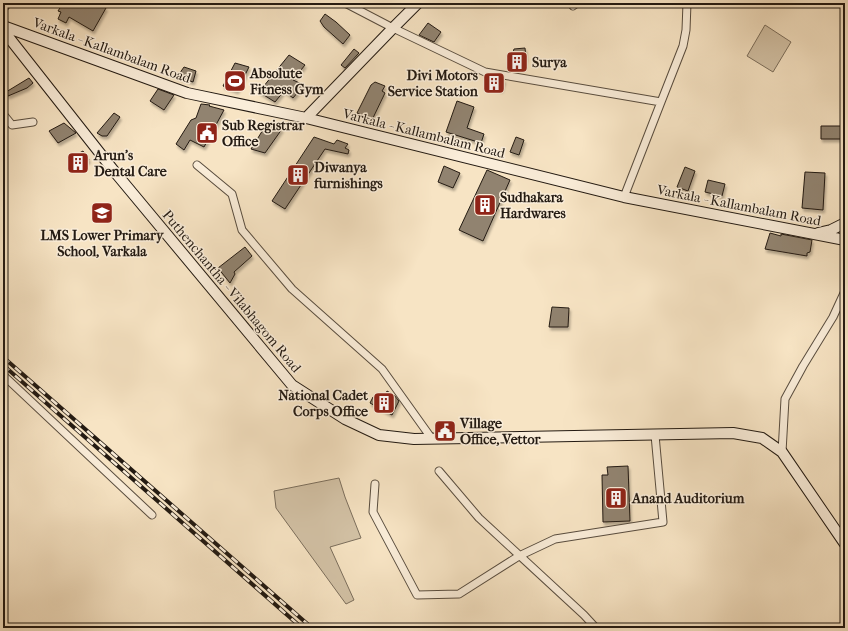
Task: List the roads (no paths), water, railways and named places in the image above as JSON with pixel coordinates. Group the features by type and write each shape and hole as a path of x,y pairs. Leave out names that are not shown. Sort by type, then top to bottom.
{"main road":[{"path":"306,118 418,3"},
{"name":"Varkala - Kallambalam Road","path":"3,26 187,92 306,118 624,197 845,240"},
{"name":"Puthenchantha - Vilabhagom Road","path":"3,30 114,170 292,385 345,419 379,435 414,439 733,433 762,438 782,452 845,544"},
{"path":"812,234 831,230 845,223"}],"street":[{"path":"3,9 8,3"},
{"path":"345,3 392,28 485,72 661,102"},
{"path":"624,197 684,46 687,3"},
{"path":"3,114 12,125 33,122"},
{"path":"197,165 232,194 242,230 292,288 382,369 432,439"},
{"path":"782,452 785,399 833,317 845,291"},
{"path":"3,375 152,515"},
{"path":"375,484 373,512 417,595 459,594 519,556 556,539 663,522 655,435"},
{"path":"439,471 479,518 584,615 596,628"}],"railway":[{"path":"3,357 312,628"},
{"path":"3,365 302,628"}],"place":[{"name":"Surya","path":"517,62"},
{"name":"Absolute Fitness Gym","path":"235,81"},
{"name":"Divi Motors Service Station","path":"494,83"},
{"name":"Sub Registrar Office","path":"207,133"},
{"name":"Arun's Dental Care","path":"78,163"},
{"name":"Diwanya furnishings","path":"298,175"},
{"name":"Sudhakara Hardwares","path":"485,205"},
{"name":"LMS Lower Primary School, Varkala","path":"102,213"},
{"name":"National Cadet Corps Office","path":"384,403"},
{"name":"Village Office, Vettor","path":"445,431"},
{"name":"Anand Auditorium","path":"616,498"}]}
